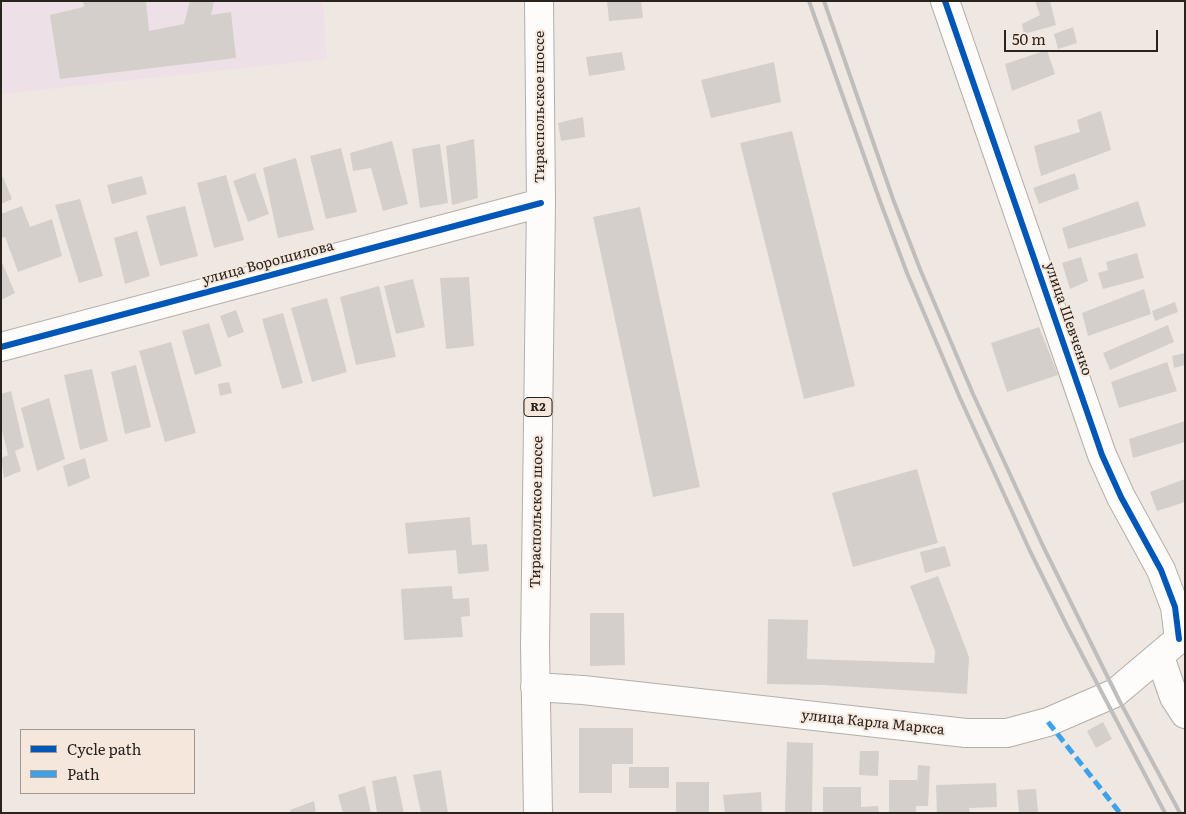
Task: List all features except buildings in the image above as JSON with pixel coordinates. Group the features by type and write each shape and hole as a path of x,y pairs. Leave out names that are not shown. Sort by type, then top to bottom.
{"main road":[{"name":"Тираспольское шоссе","path":"538,813 535,687 541,203 539,1"},
{"name":"улица Шевченко","path":"945,1 1102,454 1121,497 1161,570 1175,607 1174,697 1185,714"},
{"name":"улица Ворошилова","path":"1,347 541,203"},
{"name":"улица Карла Маркса","path":"535,687 583,690 966,733 1007,732 1048,722 1115,693 1174,644"}],"shaded area":[{"path":"1,1 323,1 327,59 1,94"}],"railway":[{"path":"809,1 907,273 960,398 1030,551 1067,626 1165,813"},
{"path":"824,1 893,199 920,269 973,394 1043,546 1119,700 1180,813"}],"marked path":[{"path":"1048,722 1120,813"}],"cycle path":[{"path":"945,1 1102,455 1121,497 1161,570 1175,607 1179,639"},
{"path":"1,347 541,203"}]}
